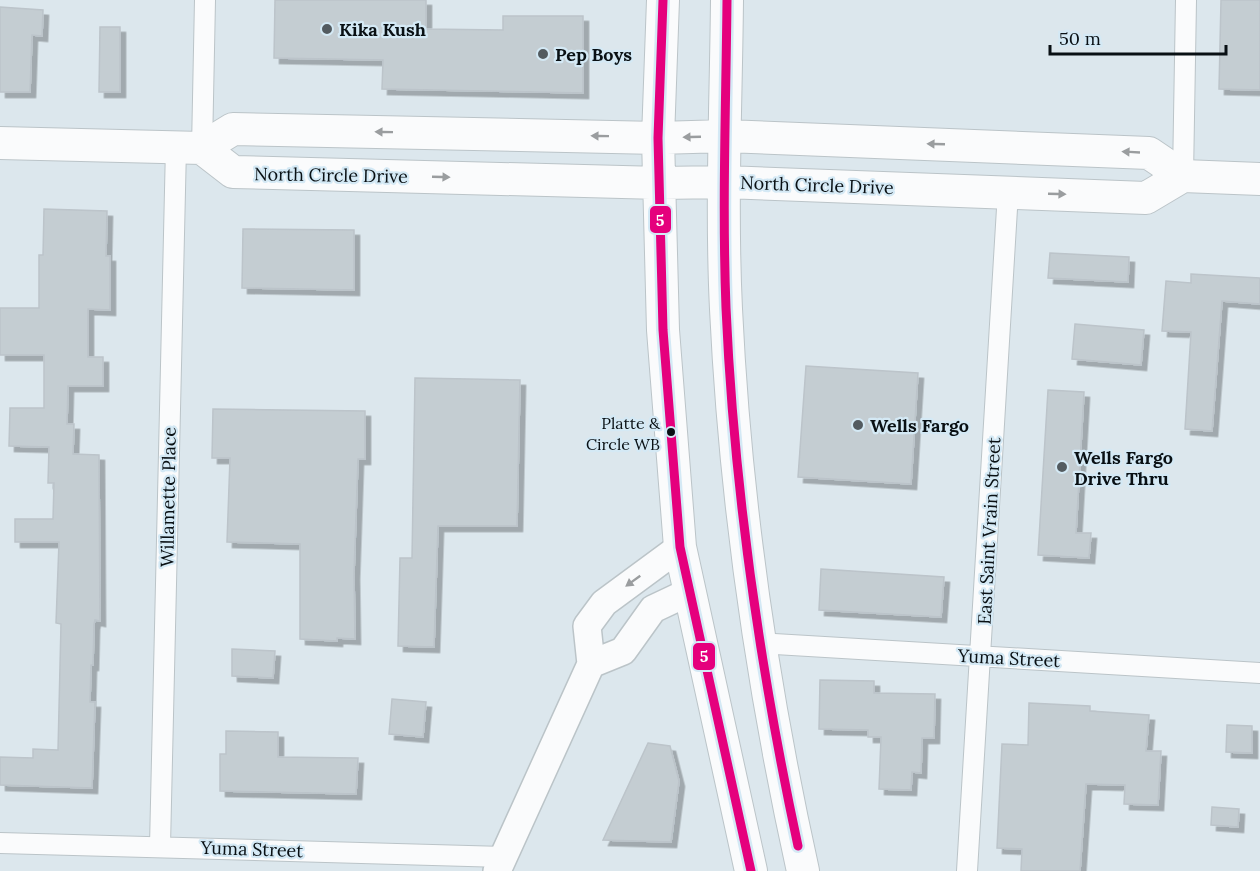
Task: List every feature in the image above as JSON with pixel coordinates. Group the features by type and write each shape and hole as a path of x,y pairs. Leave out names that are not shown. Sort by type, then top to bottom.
{"main road":[{"path":"663,0 658,138 663,330 680,547 750,871"},
{"path":"727,0 724,232 728,334 744,527 759,643 803,871"},
{"path":"0,143 189,148 233,129 658,138 726,136 1149,153 1183,176 1260,179"},
{"name":"North Circle Drive","path":"189,148 233,172 660,183 725,182 1146,198 1183,176"}],"street":[{"name":"Willamette Place","path":"159,846 189,148 205,0"},
{"path":"1183,176 1186,0"},
{"name":"East Saint Vrain Street","path":"967,871 982,657 1008,192"},
{"path":"501,864 591,664 587,626 604,603 680,547"},
{"path":"591,664 623,651 653,609 689,592"},
{"name":"Yuma Street","path":"759,643 1260,673"},
{"name":"Yuma Street","path":"0,843 159,846 501,864"}],"building":[{"path":"275,0 426,0 426,29 503,30 503,16 583,16 583,93 382,89 383,60 274,58"},
{"path":"1221,0 1260,0 1260,90 1219,89"},
{"path":"0,7 43,10 42,36 32,35 30,92 0,92"},
{"path":"100,27 120,27 120,92 99,92"},
{"path":"44,209 107,211 106,256 110,256 110,310 88,309 88,357 103,357 103,386 68,386 67,424 74,424 73,454 99,455 100,621 95,620 94,624 93,665 91,665 90,702 95,702 92,788 0,785 0,757 33,758 33,749 58,750 61,624 56,623 59,542 15,542 15,519 53,519 54,483 48,483 49,447 9,446 10,408 44,408 44,355 0,355 0,308 39,308 39,255 43,255"},
{"path":"243,229 354,230 354,290 242,288"},
{"path":"1050,253 1129,257 1128,282 1048,278"},
{"path":"1191,274 1260,278 1260,304 1222,301 1212,431 1185,429 1191,332 1162,331 1166,281 1191,283"},
{"path":"1075,324 1144,330 1141,365 1072,359"},
{"name":"Wells Fargo","path":"806,366 918,373 911,484 798,477"},
{"path":"415,378 520,380 517,526 438,526 434,647 398,646 400,558 412,558"},
{"name":"Wells Fargo Drive Thru","path":"1048,390 1084,392 1076,533 1091,533 1089,558 1038,555"},
{"path":"213,409 365,411 365,459 358,459 354,574 355,639 337,638 337,641 300,639 300,544 227,542 230,458 212,458"},
{"path":"821,569 944,577 941,617 819,610"},
{"path":"232,649 275,651 273,678 232,676"},
{"path":"820,680 874,681 874,693 935,694 934,738 922,738 921,773 912,772 911,790 879,789 881,737 868,737 868,730 819,729"},
{"path":"392,699 426,702 423,737 389,734"},
{"path":"1029,703 1090,706 1090,711 1149,715 1146,751 1161,751 1158,805 1124,804 1125,785 1086,784 1080,871 1021,871 1022,849 997,848 1002,744 1028,745"},
{"path":"1227,725 1252,726 1252,753 1226,752"},
{"path":"226,731 278,732 278,757 358,758 356,794 220,791 220,754 226,754"},
{"path":"648,743 670,746 679,781 671,842 603,840"},
{"path":"1212,807 1239,809 1238,827 1211,825"}],"transit line":[{"name":"5","path":"663,0 658,138 663,330 680,547 751,871"},
{"name":"5","path":"727,0 725,269 735,444 761,646 798,846"}],"place":[{"name":"Kika Kush","path":"327,29"},
{"name":"Pep Boys","path":"543,54"},
{"name":"Wells Fargo","path":"858,425"},
{"name":"Platte & Circle WB","path":"671,432"},
{"name":"Wells Fargo Drive Thru","path":"1062,467"}]}
